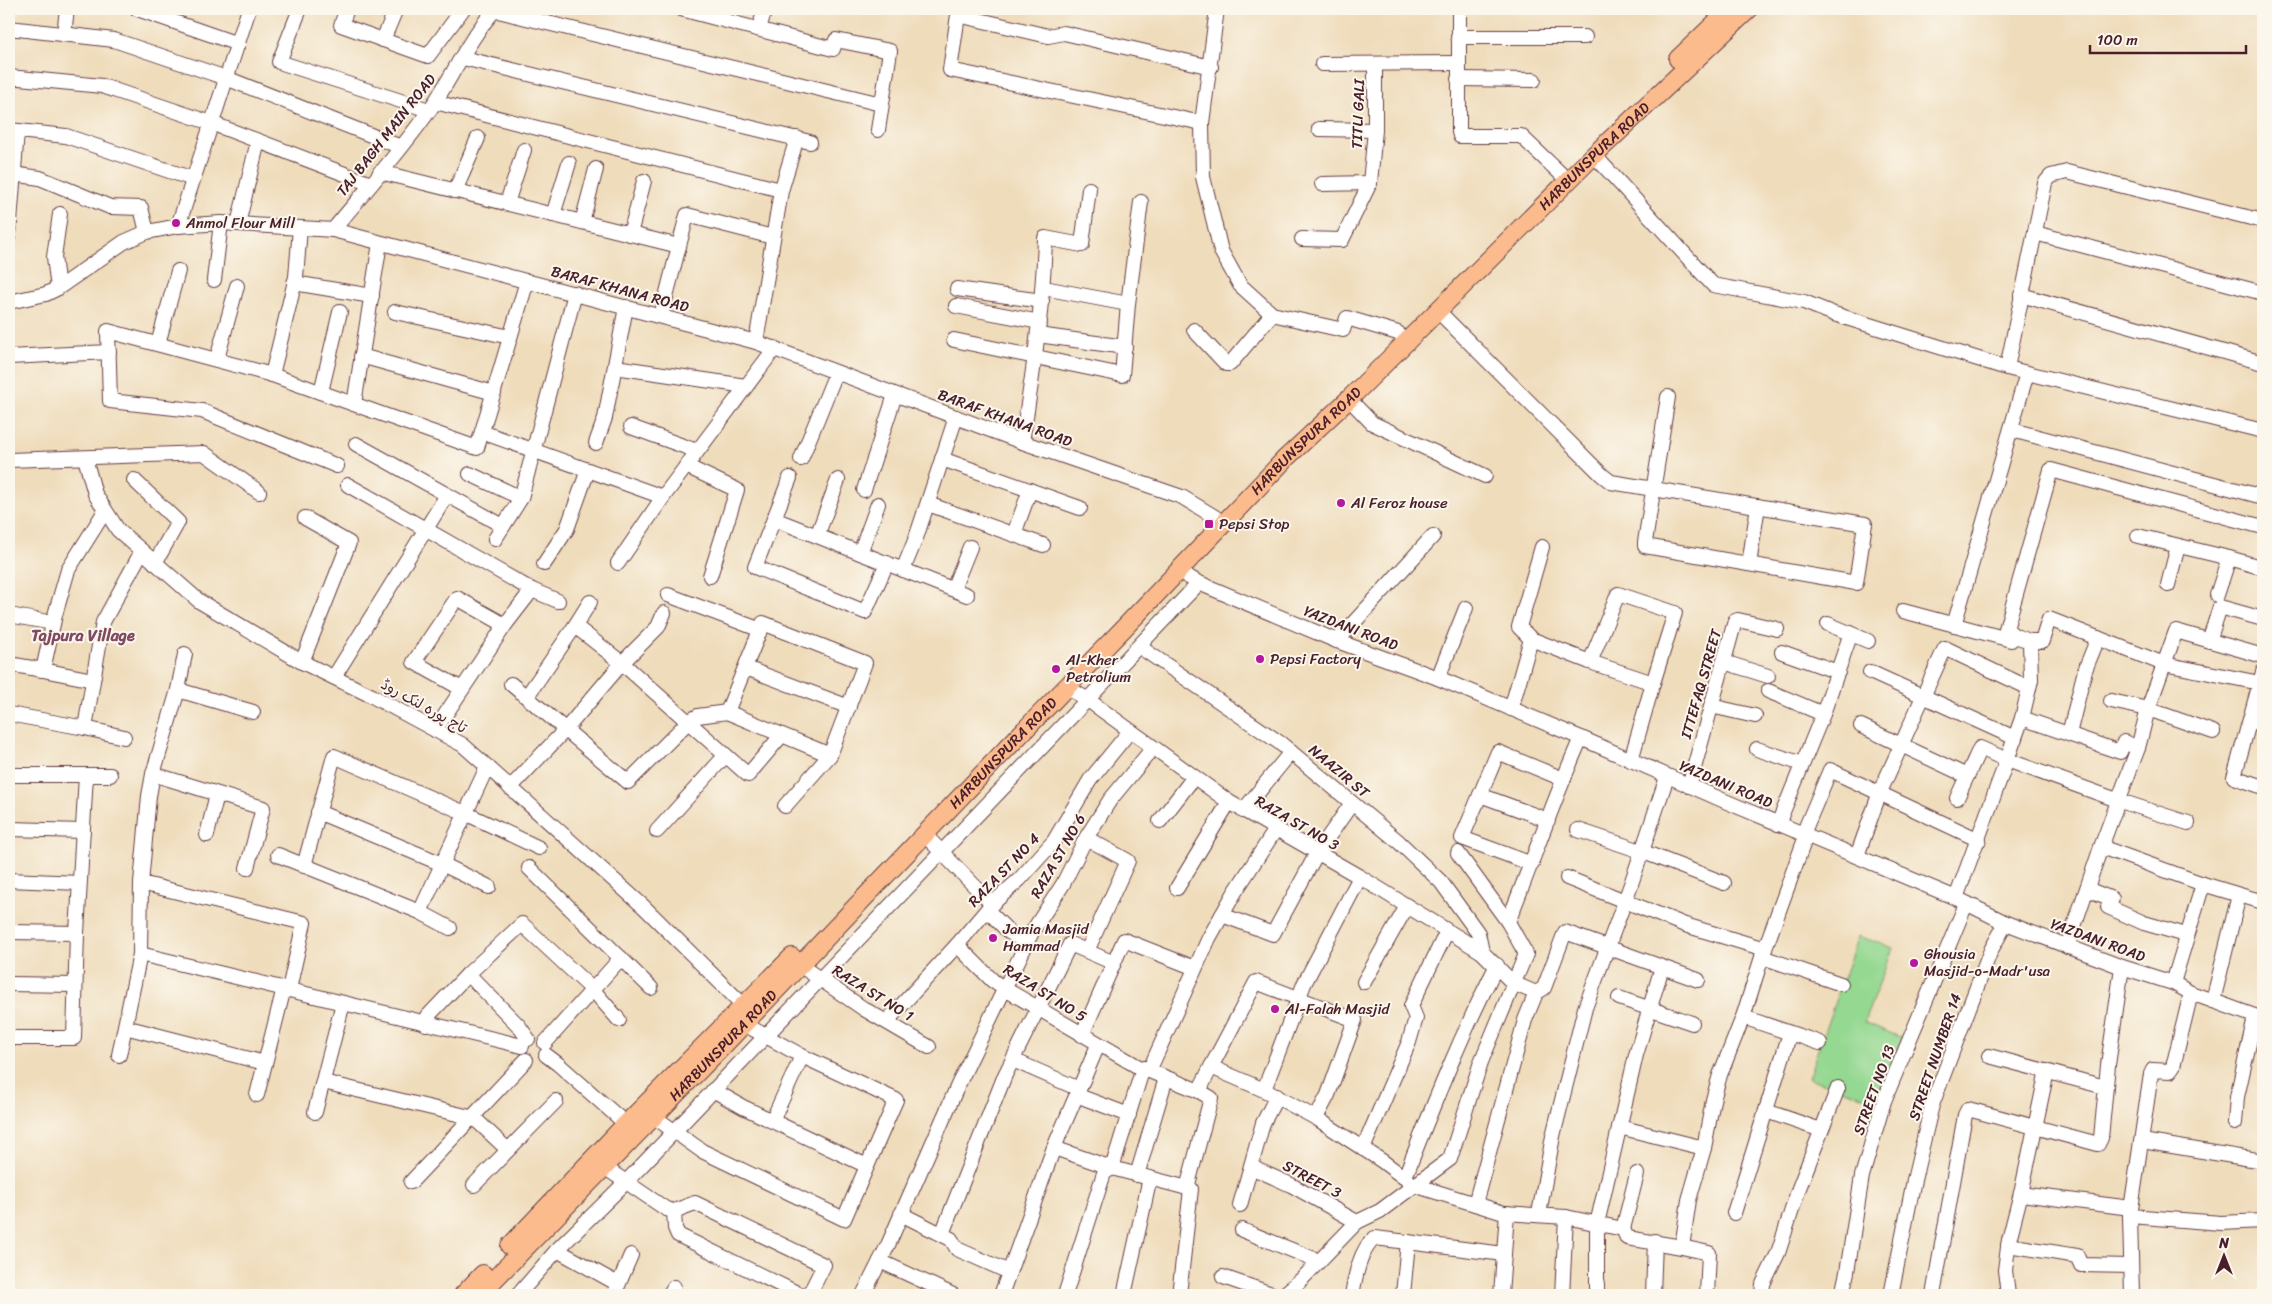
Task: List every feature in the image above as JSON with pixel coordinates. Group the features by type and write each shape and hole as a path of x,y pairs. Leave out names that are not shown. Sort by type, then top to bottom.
{"main road":[{"name":"HARBUNSPURA ROAD","path":"479,1295 718,1052 796,962 1006,742 1215,517 1349,398 1730,9"},
{"name":"HARBUNSPURA ROAD","path":"463,1295 626,1124 744,1006 836,927 924,834 1006,742 1067,687 1178,571 1283,455 1398,333 1561,174 1591,151 1749,9"}],"street":[{"path":"64,34 67,9"},
{"path":"137,9 238,44"},
{"path":"178,226 249,9"},
{"path":"300,9 279,62 432,106 781,190"},
{"path":"347,9 340,25 428,56 463,9"},
{"path":"383,40 396,9"},
{"path":"681,9 705,12 833,49 836,40 890,51 878,130"},
{"path":"759,29 764,9"},
{"path":"1215,9 1210,67 1202,123 1202,177 1221,251 1240,285 1272,314 1343,330 1347,318 1398,333"},
{"path":"1459,9 1458,132 1460,136 1521,136 1561,174"},
{"path":"495,10 881,104"},
{"name":"TAJ BAGH MAIN ROAD","path":"333,230 432,106 482,23 495,10"},
{"path":"1202,123 950,70 958,15 1048,36 1064,33 1210,67"},
{"path":"9,28 114,40 226,78 401,147"},
{"path":"1458,38 1585,37"},
{"path":"462,58 804,140 781,190 756,342"},
{"name":"TITLI GALI","path":"1302,239 1342,240 1370,183 1375,130 1375,65 1458,63"},
{"path":"1322,64 1375,65"},
{"path":"9,77 102,86 211,123 371,184"},
{"path":"1458,79 1534,80"},
{"path":"1319,129 1375,130"},
{"path":"9,235 14,174 13,131 66,136 193,179"},
{"path":"455,191 478,138"},
{"path":"238,224 258,141"},
{"path":"506,203 524,150"},
{"path":"1591,151 1713,285 1804,302 1834,314 2007,368 2263,431"},
{"path":"553,215 569,163"},
{"path":"582,222 596,169"},
{"path":"380,172 678,246"},
{"path":"2007,368 2046,183 2051,176 2067,172 2263,221"},
{"path":"14,174 40,178 110,206 141,208 147,232"},
{"path":"630,234 644,181"},
{"path":"1322,184 1370,183"},
{"path":"1022,442 1036,356 1043,294 1044,238 1082,245 1089,189"},
{"path":"954,340 1122,374 1128,304 1141,202"},
{"path":"58,288 54,257 60,214"},
{"path":"661,316 686,215 773,237"},
{"path":"214,280 222,223"},
{"name":"BARAF KHANA ROAD","path":"9,302 46,294 58,288 124,242 147,232 178,226 222,223 333,230 575,293 775,348 836,373 1022,442 1182,497 1215,517"},
{"path":"272,375 294,283 300,228"},
{"path":"2035,233 2263,292"},
{"path":"354,404 380,243"},
{"path":"158,344 178,271"},
{"path":"337,466 202,411 110,401 108,331 272,375 477,448 527,281"},
{"path":"294,283 372,296"},
{"path":"217,359 237,286"},
{"path":"957,289 1043,294 1128,304"},
{"path":"495,539 521,498 575,293"},
{"path":"2021,295 2263,363"},
{"path":"956,306 1039,328 1124,347"},
{"path":"596,443 605,418 626,307"},
{"path":"1437,310 1611,482 1653,489 1758,506 1865,524 1858,581 1854,582 1645,546 1653,489 1668,397"},
{"path":"321,392 340,312"},
{"path":"395,312 510,337"},
{"path":"1194,330 1226,364 1230,364 1272,314"},
{"path":"618,563 663,496 775,348"},
{"path":"9,357 109,352"},
{"path":"362,356 494,393"},
{"path":"615,367 746,386"},
{"path":"801,459 836,373"},
{"path":"1954,626 2028,373"},
{"path":"864,490 895,395"},
{"path":"1349,398 1372,423 1485,476"},
{"path":"903,570 928,504 956,417"},
{"path":"631,426 697,451"},
{"path":"2012,430 2263,497"},
{"path":"482,432 663,496"},
{"path":"356,444 503,526"},
{"path":"9,460 204,453 259,492"},
{"name":"تاج پورہ لنک روڈ","path":"85,458 95,494 118,530 199,601 302,662 463,745 644,907 744,1006"},
{"path":"942,459 1080,508"},
{"path":"686,466 737,490 710,576"},
{"path":"544,564 567,529 588,470"},
{"path":"2263,527 2051,470 2006,629 2015,636 2030,641 2042,641 2049,619 2164,664 2262,677 2234,777 2263,787"},
{"path":"470,474 521,498"},
{"path":"790,478 755,567 863,617 886,563"},
{"path":"134,480 178,522 155,563"},
{"path":"817,536 838,480"},
{"path":"348,485 532,590 558,601"},
{"path":"1014,534 1030,490"},
{"path":"334,677 447,495"},
{"path":"860,553 878,504"},
{"path":"928,504 1043,545"},
{"path":"1749,564 1758,506"},
{"path":"43,670 53,623 68,570 106,511"},
{"path":"302,662 349,543 305,518"},
{"path":"774,520 967,595"},
{"path":"1337,640 1433,536"},
{"path":"2138,536 2263,568"},
{"path":"2168,585 2178,546"},
{"path":"953,589 970,547"},
{"path":"1542,547 1519,627 1531,639 1590,662 1653,683"},
{"path":"85,728 103,622 142,551"},
{"path":"2217,595 2229,558"},
{"name":"YAZDANI ROAD","path":"1178,571 1199,583 1337,640 1438,678 1581,738 1667,777 1961,901 2006,923 2122,967 2173,983 2191,993 2259,1018"},
{"path":"518,1295 557,1250 625,1183 854,942 1140,647 1199,583"},
{"path":"435,730 505,625 532,590"},
{"path":"668,594 760,630"},
{"path":"1590,662 1618,594 1676,613 1653,683 1631,760"},
{"path":"462,689 414,662 457,598 505,625"},
{"path":"527,696 590,602"},
{"path":"2209,641 2220,607 2263,619"},
{"path":"1438,678 1466,608"},
{"path":"1903,610 1954,626 2011,640 2015,636"},
{"path":"510,788 566,729 622,663 658,627 664,613"},
{"path":"9,615 53,623"},
{"name":"ITTEFAQ STREET","path":"1690,786 1736,620 1777,629"},
{"path":"727,712 763,623 865,663 830,755 785,806"},
{"path":"1828,624 1868,641"},
{"path":"575,626 622,663 748,775 781,736"},
{"path":"2067,946 2117,800 2138,748 2148,709 2176,631 2263,656"},
{"path":"1778,824 1823,714 1852,633"},
{"path":"2069,734 2085,670 2098,638"},
{"path":"1511,709 1531,639"},
{"name":"STREET NO 13","path":"1842,1295 1848,1272 1862,1176 1884,1101 1961,901 1979,840 2022,718 2031,680 2030,641"},
{"name":"NAAZIR ST","path":"1140,647 1291,752 1399,842 1442,882 1478,933 1482,952"},
{"path":"1857,856 1880,792 1945,648 2029,688"},
{"path":"1782,652 1838,672"},
{"path":"119,1055 140,954 141,883 153,774 178,690 185,654"},
{"path":"1724,662 1768,676"},
{"path":"9,664 93,680"},
{"path":"746,668 849,707"},
{"path":"1870,672 2015,738"},
{"path":"511,684 628,782 689,721 698,716 727,712 830,755"},
{"name":"RAZA ST NO 3","path":"1067,687 1088,700 1228,802 1360,877 1482,952 1514,983"},
{"path":"178,690 253,712"},
{"path":"1768,691 1823,714"},
{"path":"2111,701 2148,709 2212,732"},
{"path":"1711,706 1755,716"},
{"path":"9,714 124,737"},
{"path":"2022,718 2120,752 2124,742 2138,748"},
{"path":"1861,726 1967,776"},
{"name":"RAZA ST NO 4","path":"887,1021 958,945 990,907 1020,880 1054,840 1090,780 1130,730"},
{"path":"1508,922 1532,864 1563,778 1581,738"},
{"name":"RAZA ST NO 6","path":"862,1295 880,1261 958,1085 1027,943 1063,884 1086,838 1110,800 1153,748"},
{"path":"1957,798 1980,748 2007,760 2117,800 2188,823"},
{"path":"1758,750 1802,764"},
{"path":"1243,811 1291,752"},
{"path":"1532,864 1462,838 1498,752 1563,778"},
{"path":"304,866 334,756 466,813 539,848"},
{"path":"657,831 725,756"},
{"path":"420,912 487,767"},
{"path":"1682,1248 1689,1200 1704,1148 1713,1100 1720,1076 1743,1017 1804,835 1830,770 1979,840"},
{"path":"153,774 263,808 247,868"},
{"path":"9,775 110,775"},
{"path":"9,1038 74,1038 79,883 86,775"},
{"path":"1160,820 1194,777"},
{"path":"1540,1214 1554,1136 1585,1008 1625,900 1667,777"},
{"path":"207,835 217,794"},
{"path":"1480,795 1548,820"},
{"path":"1177,888 1228,802"},
{"path":"1222,915 1274,934 1317,853 1352,803"},
{"path":"318,812 442,864 489,887"},
{"path":"9,829 82,831"},
{"path":"1064,1295 1104,1173 1112,1168 1146,1070 1222,915 1276,829"},
{"path":"1578,830 1724,884"},
{"path":"924,834 943,852 1009,932 1027,943"},
{"path":"1086,838 1128,860 1087,951"},
{"path":"2101,847 2203,884 2263,902"},
{"path":"1283,1295 1300,1281 1357,1222 1380,1211 1409,1181 1450,1159 1481,1062 1526,954 1508,922 1458,853"},
{"path":"278,856 420,912 450,928"},
{"path":"529,868 652,988"},
{"path":"1240,1205 1298,998 1360,877"},
{"path":"1567,878 1841,984"},
{"path":"9,880 79,883"},
{"path":"141,883 304,923 257,1095"},
{"path":"2173,983 2203,884"},
{"path":"2087,889 2112,899 2108,907 2144,923 2186,935"},
{"path":"867,895 882,913"},
{"path":"2213,1001 2239,895"},
{"path":"1364,982 1407,906"},
{"name":"STREET NUMBER 14","path":"1892,1295 1914,1180 1932,1105 1991,950 2006,923"},
{"path":"426,1024 428,1016 468,974 522,924 593,990 619,1020"},
{"path":"836,927 854,942"},
{"path":"1363,1149 1409,1042 1416,1018 1411,1006 1447,931"},
{"path":"9,932 77,934"},
{"path":"1475,1204 1525,1020 1536,993 1544,988 1565,932 1698,980"},
{"path":"1082,1035 1124,940 1195,968"},
{"path":"942,1234 1013,1060 1070,944 1114,963"},
{"name":"RAZA ST NO 5","path":"958,945 993,982 1098,1045 1146,1070 1199,1091"},
{"path":"140,954 286,988 426,1024 525,1042 539,1038 545,1049 558,1064 626,1124"},
{"path":"468,974 519,1026 525,1042 522,1056 526,1060 537,1063 545,1049 621,958"},
{"name":"RAZA ST NO 1","path":"796,962 864,1008 929,1047"},
{"path":"1409,1181 1468,1022 1497,965"},
{"path":"1596,1295 1597,1224 1636,1055 1662,967"},
{"path":"1933,1295 1965,1115 1968,1109 2098,1144 2122,967"},
{"path":"1187,1188 1211,1098 1199,1091 1256,982 1355,1020 1328,1094 1316,1118"},
{"path":"1514,983 1536,993"},
{"path":"9,984 75,986"},
{"path":"2132,1295 2131,1212 2151,1074 2153,1070 2170,1071 2173,1067 2191,993"},
{"path":"1619,998 1692,1024"},
{"path":"315,1112 343,1003"},
{"path":"1743,1017 1820,1043"},
{"path":"2235,1123 2237,1097 2259,1018"},
{"path":"653,1116 673,1132 702,1150 844,1219 896,1100 802,1056 744,1024"},
{"path":"125,1028 265,1063"},
{"path":"1734,1213 1790,1033"},
{"path":"1001,1295 1054,1148 1098,1045"},
{"path":"718,1052 734,1068"},
{"path":"772,1121 802,1056"},
{"path":"1989,1056 2105,1087"},
{"path":"411,1182 474,1118 526,1060"},
{"path":"1013,1060 1129,1115"},
{"path":"1211,1067 1270,1093 1316,1118 1409,1181 1507,1213 1566,1217 1623,1229"},
{"path":"2008,1295 2005,1270 2008,1245 2021,1194 2047,1071"},
{"path":"1124,1295 1143,1177 1166,1078"},
{"path":"323,1082 474,1118 508,1150"},
{"path":"1762,1295 1763,1284 1778,1253 1821,1130 1838,1088"},
{"path":"713,1090 772,1121 867,1166"},
{"path":"474,1185 556,1101"},
{"path":"1766,1111 1821,1130"},
{"path":"1619,1127 1704,1148"},
{"path":"2142,1141 2263,1162"},
{"path":"1054,1148 1112,1168 1191,1189 1179,1295"},
{"path":"604,1167 666,1209 674,1212 695,1203 824,1265 809,1295"},
{"name":"STREET 3","path":"1251,1167 1291,1185 1357,1222"},
{"path":"1637,1174 1623,1229 1627,1238 1654,1241 1709,1253 1707,1295"},
{"path":"2021,1194 2131,1212 2221,1223 2263,1220"},
{"path":"674,1212 674,1228 678,1236 800,1295"},
{"path":"1501,1295 1507,1213"},
{"path":"901,1214 951,1239 957,1249 1009,1272"},
{"path":"1562,1295 1566,1217"},
{"path":"1242,1230 1320,1261"},
{"path":"1352,1295 1355,1278 1368,1243 1375,1238 1504,1254"},
{"path":"1653,1295 1654,1241"},
{"path":"1403,1295 1408,1242"},
{"path":"2008,1245 2077,1256 2081,1265 2131,1266"},
{"path":"557,1250 616,1290 631,1255"},
{"path":"880,1261 953,1295"},
{"path":"1223,1277 1275,1295"},
{"path":"1300,1281 1302,1295"}],"green space":[{"path":"1858,936 1893,948 1864,1022 1902,1038 1880,1102 1808,1078"}],"place":[{"name":"Anmol Flour Mill","path":"176,223"},
{"name":"Al Feroz house","path":"1341,503"},
{"name":"Pepsi Stop","path":"1209,524"},
{"name":"Pepsi Factory","path":"1260,659"},
{"name":"Al-Kher Petrolium","path":"1056,669"},
{"name":"Jamia Masjid Hammad","path":"993,938"},
{"name":"Ghousia Masjid-o-Madr'usa","path":"1914,963"},
{"name":"Al-Falah Masjid","path":"1275,1009"}],"district":[{"name":"Tajpura Village","path":"83,635"}]}
